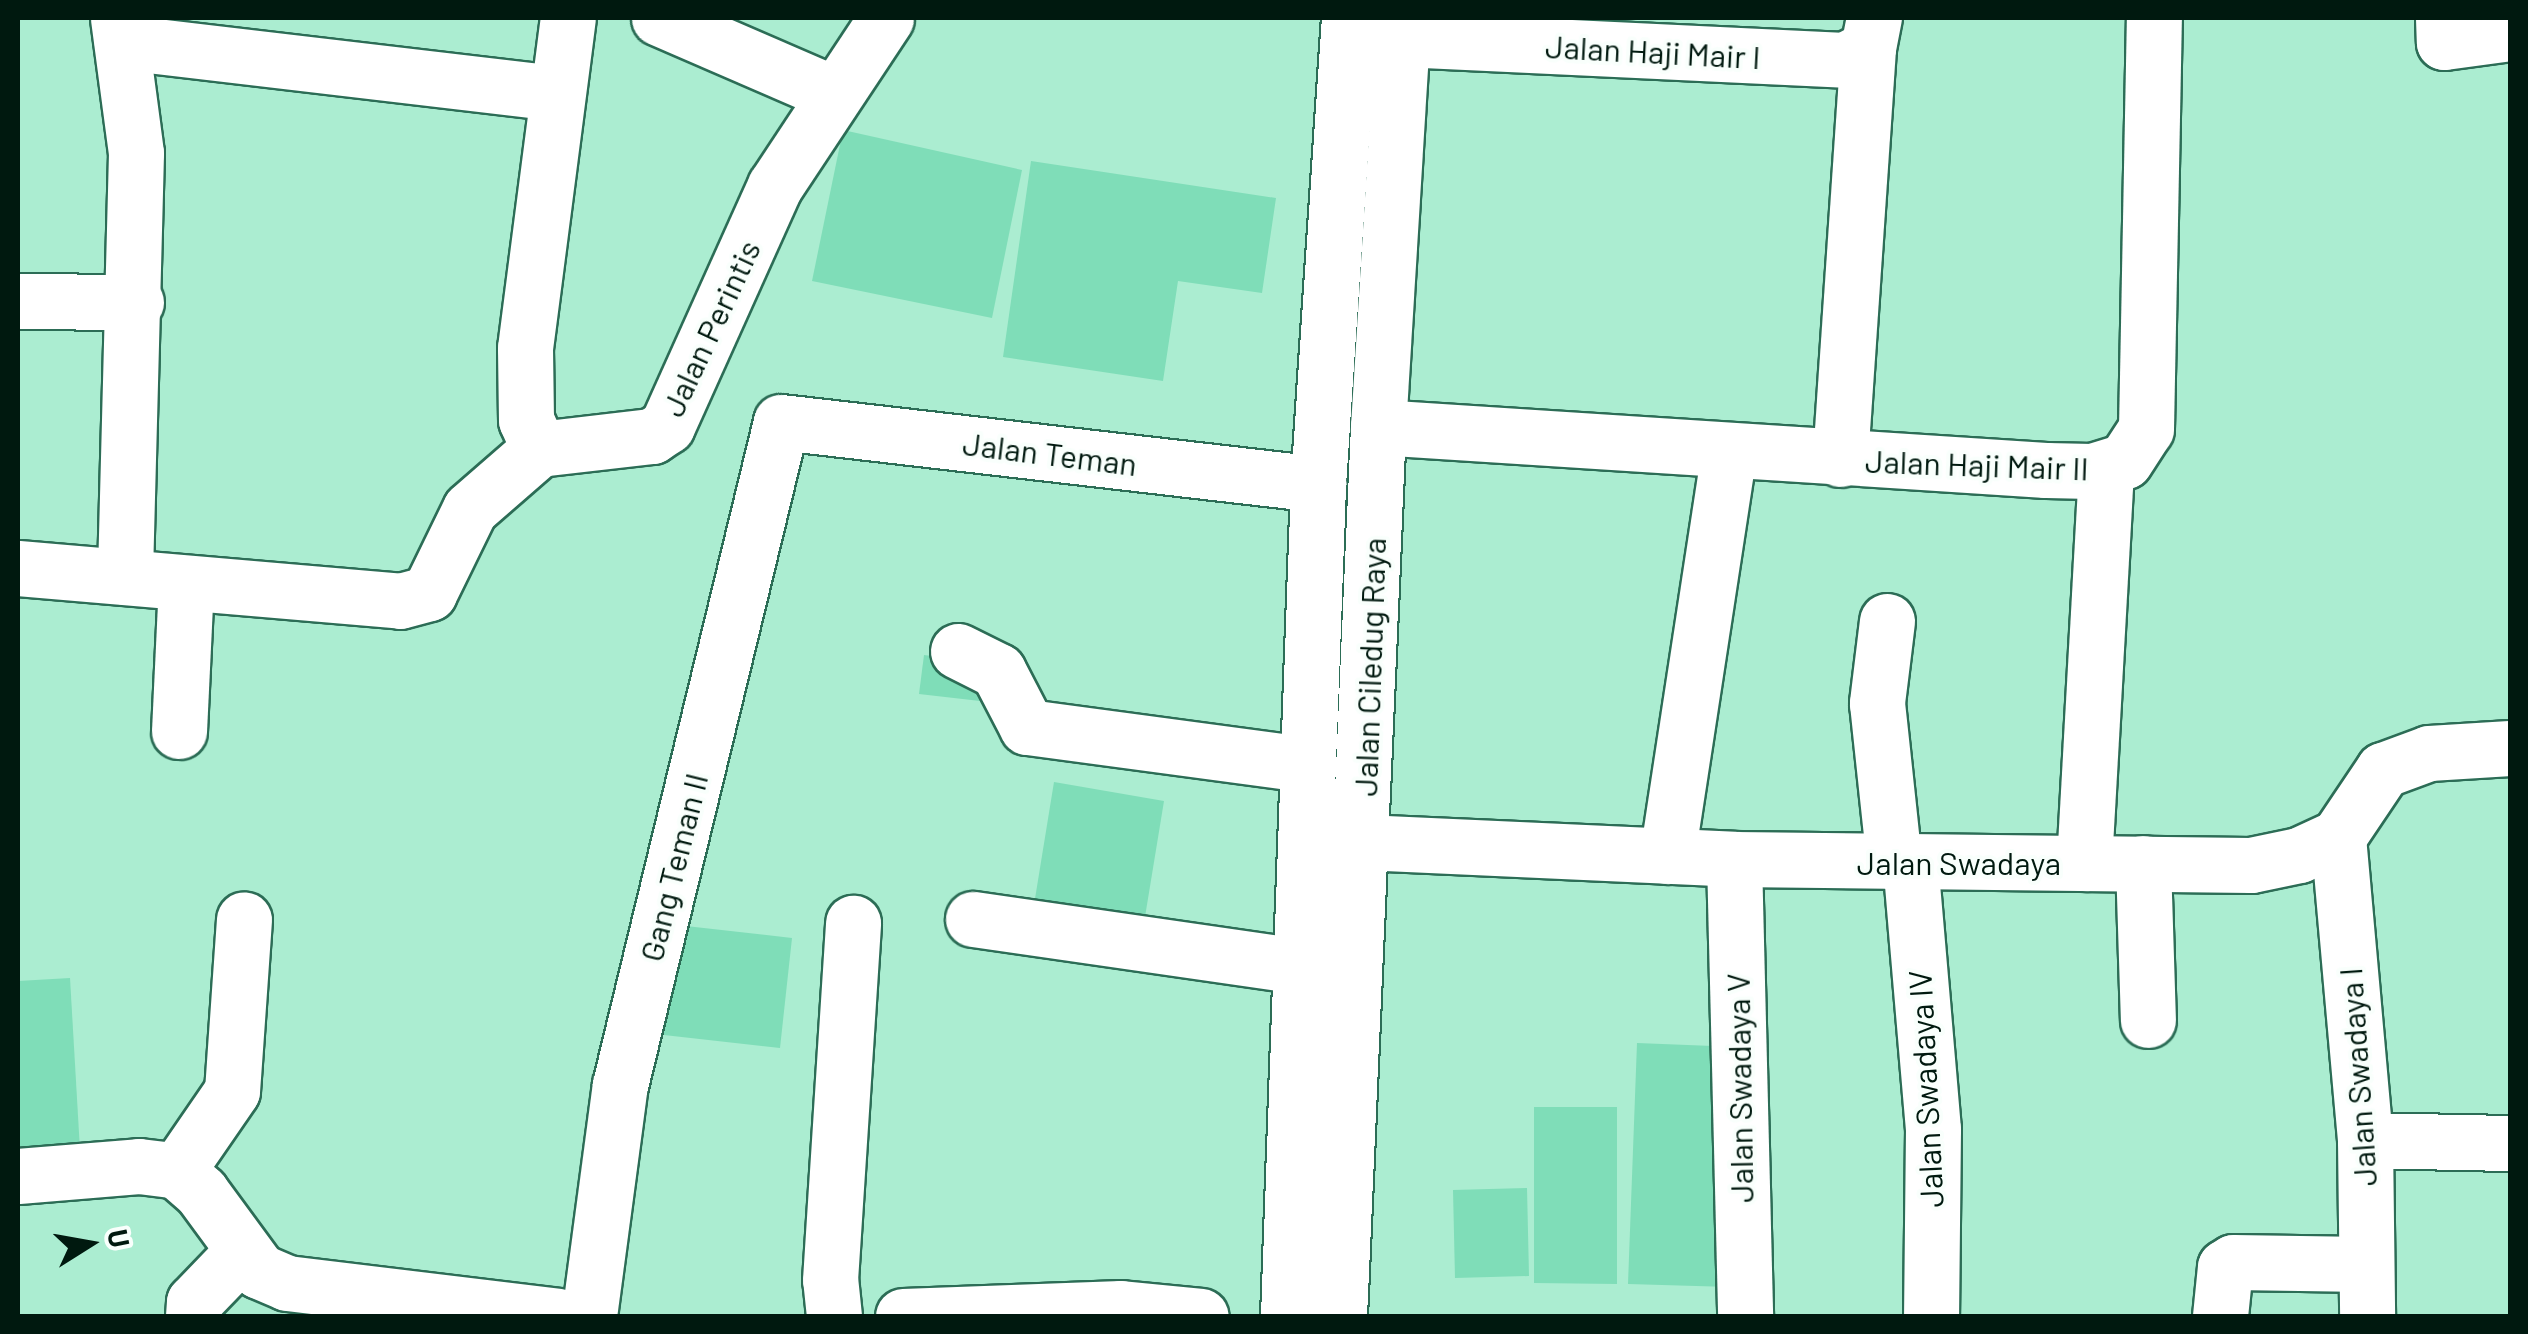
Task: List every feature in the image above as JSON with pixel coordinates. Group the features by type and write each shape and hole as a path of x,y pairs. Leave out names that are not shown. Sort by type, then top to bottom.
{"street":[{"path":"18,568 418,599 428,593 470,509 539,449 526,420 524,380 554,93 568,18"},
{"path":"660,18 832,92"},
{"name":"Jalan Perintis","path":"539,449 652,436 667,426 774,186 832,92 852,74 886,18"},
{"name":"Jalan Haji Mair II","path":"1378,427 1840,458 2106,468 2126,461 2146,429 2154,18"},
{"path":"2442,18 2444,42 2510,33"},
{"name":"Jalan Haji Mair I","path":"1349,25 1845,60 1871,33"},
{"name":"Jalan Ciledug Raya","path":"1288,1316 1318,484 1349,25"},
{"name":"Jalan Ciledug Raya","path":"1339,1316 1363,842 1378,427 1402,28"},
{"path":"125,577 136,302 134,124 120,30 554,93"},
{"path":"1840,458 1871,33"},
{"path":"18,301 136,302"},
{"name":"Jalan Teman","path":"781,422 1318,484"},
{"name":"Gang Teman II","path":"590,1316 620,1084 781,422"},
{"path":"1667,856 1729,451"},
{"path":"2084,863 2106,468"},
{"path":"180,731 186,583"},
{"name":"Jalan Swadaya IV","path":"1888,622 1877,703 1902,862 1933,1129 1931,1316"},
{"path":"958,651 998,671 1028,727 1305,764"},
{"path":"2338,837 2383,770 2428,753 2510,748"},
{"name":"Jalan Swadaya","path":"1363,842 1734,858 2251,865 2299,855 2338,837"},
{"name":"Jalan Swadaya I","path":"2338,837 2365,1140 2366,1290"},
{"name":"Jalan Swadaya V","path":"1734,858 1745,1316"},
{"path":"2143,864 2148,1020"},
{"path":"176,1171 232,1091 244,919"},
{"path":"973,919 1300,966"},
{"path":"834,1316 830,1280 853,923"},
{"path":"2365,1140 2510,1142"},
{"path":"18,1176 139,1166 176,1171 201,1192 259,1271 287,1283 525,1314"},
{"path":"193,1316 194,1302 243,1251"},
{"path":"2220,1316 2226,1267 2233,1262 2366,1290"},
{"path":"903,1316 1122,1308 1201,1316"}],"building":[{"path":"843,130 1022,170 992,318 812,281"},
{"path":"1031,161 1276,198 1262,293 1178,281 1163,381 1003,357"},
{"path":"924,655 985,663 980,701 919,694"},
{"path":"1054,782 1164,801 1143,929 1033,911"},
{"path":"668,924 792,938 780,1048 655,1034"},
{"path":"70,978 80,1150 18,1154 18,981"},
{"path":"1637,1043 1738,1047 1730,1287 1628,1284"},
{"path":"1534,1107 1617,1107 1617,1284 1534,1283"},
{"path":"1527,1188 1529,1276 1455,1278 1453,1190"}]}
